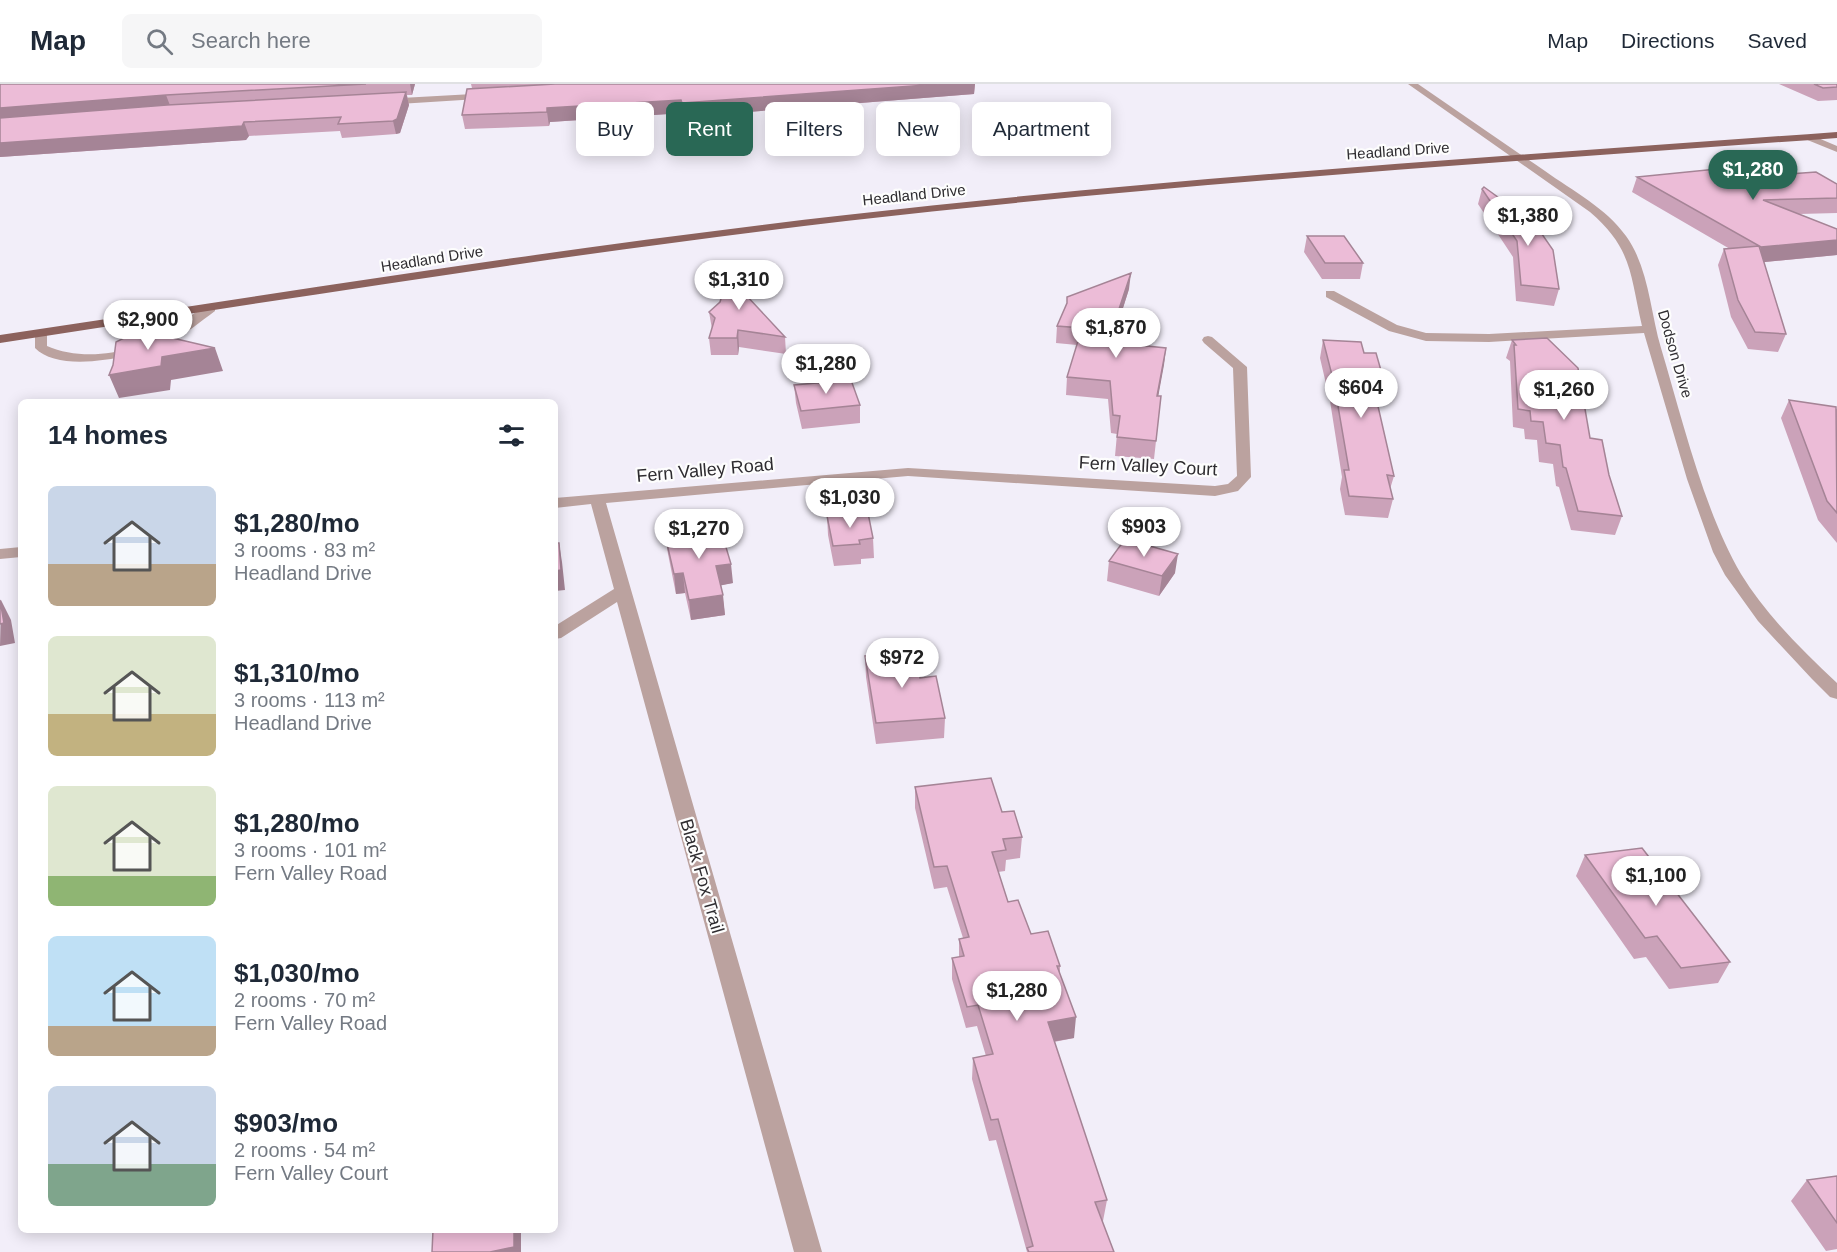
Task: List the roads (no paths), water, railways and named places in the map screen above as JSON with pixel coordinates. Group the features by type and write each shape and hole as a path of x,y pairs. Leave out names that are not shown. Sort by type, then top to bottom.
{"main road":[{"name":"Headland Drive","path":"0,339 608,248 843,218 1172,184 1837,135"}],"street":[{"name":"Dodson Drive","path":"1412,84 1594,210 1612,226 1626,244 1634,262 1650,329 1711,530 1745,594 1802,660 1837,693"},
{"path":"442,99 446,86"},
{"path":"371,103 501,96"},
{"path":"1808,137 1837,149"},
{"path":"1330,294 1358,312 1393,328 1426,337 1489,338 1650,329"},
{"path":"41,333 41,348 49,353 70,357 99,357 129,352 164,340 185,328 211,308"},
{"name":"Fern Valley Court","path":"965,476 1215,491 1233,488 1244,477 1240,367 1208,340"},
{"name":"Fern Valley Road","path":"558,503 908,472 965,476"},
{"name":"Black Fox Trail","path":"597,499 807,1252"},
{"path":"0,554 18,552"},
{"path":"558,632 623,591"}]}
